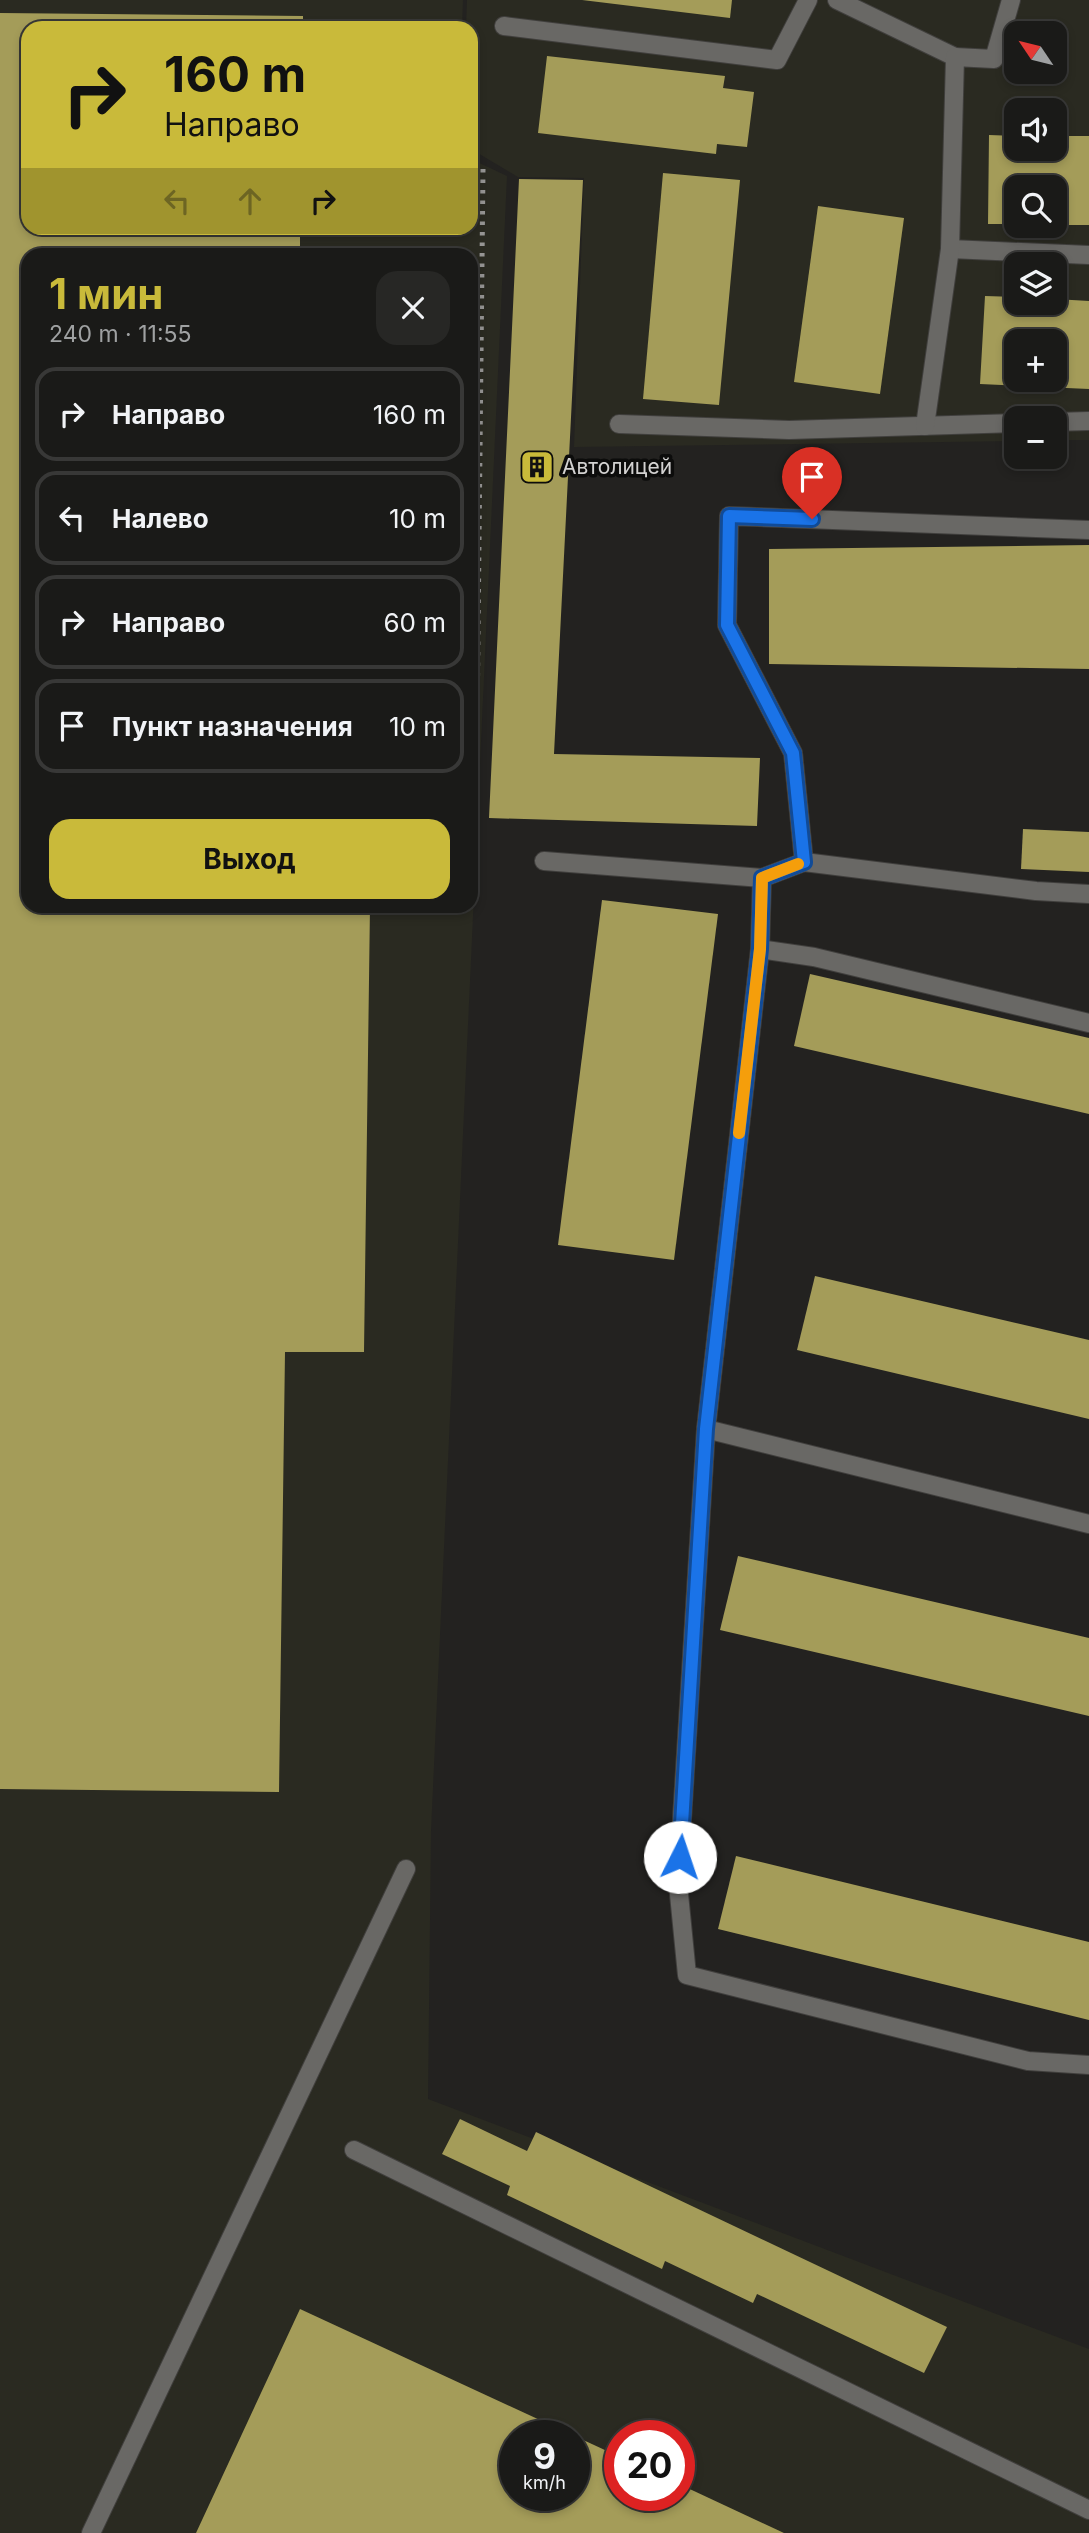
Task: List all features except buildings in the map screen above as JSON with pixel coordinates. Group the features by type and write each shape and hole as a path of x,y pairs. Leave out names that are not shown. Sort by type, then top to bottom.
{"lane":[{"path":"504,26 777,60 808,0"},
{"path":"837,0 954,57 994,59 1011,0"},
{"path":"925,426 950,249 954,57"},
{"path":"950,249 1089,255"},
{"path":"1067,422 1089,421"},
{"path":"618,424 789,430 1004,423"},
{"path":"804,862 793,753 727,625 729,516 1089,530"},
{"path":"544,861 762,878 804,862 1035,891 1089,894"},
{"path":"762,878 760,949 706,1429 678,1884 687,1975 1028,2061 1089,2065"},
{"path":"760,949 814,957 1089,1023"},
{"path":"706,1429 1089,1524"},
{"path":"91,2533 406,1869"},
{"path":"354,2150 1089,2510"}],"shaded area":[{"path":"0,0 463,0 462,21 21,21 21,235 478,235 478,162 507,176 478,808 478,248 21,248 21,913 473,913 431,1831 428,2099 1089,2349 1089,2533 0,2533"},
{"path":"467,0 1089,0 1089,440 1067,440 1067,406 1004,406 1004,441 574,447 584,178 518,177 478,153 478,21 466,21"}],"railway":[{"path":"478,636 483,169"}],"slow traffic":[{"path":"739,1133 760,949 762,878 798,864"}],"place":[{"name":"Автолицей","path":"537,467"}],"route":[{"path":"680,1857 706,1429 760,949 762,878 804,862 793,753 727,625 729,516 812,519"}]}
